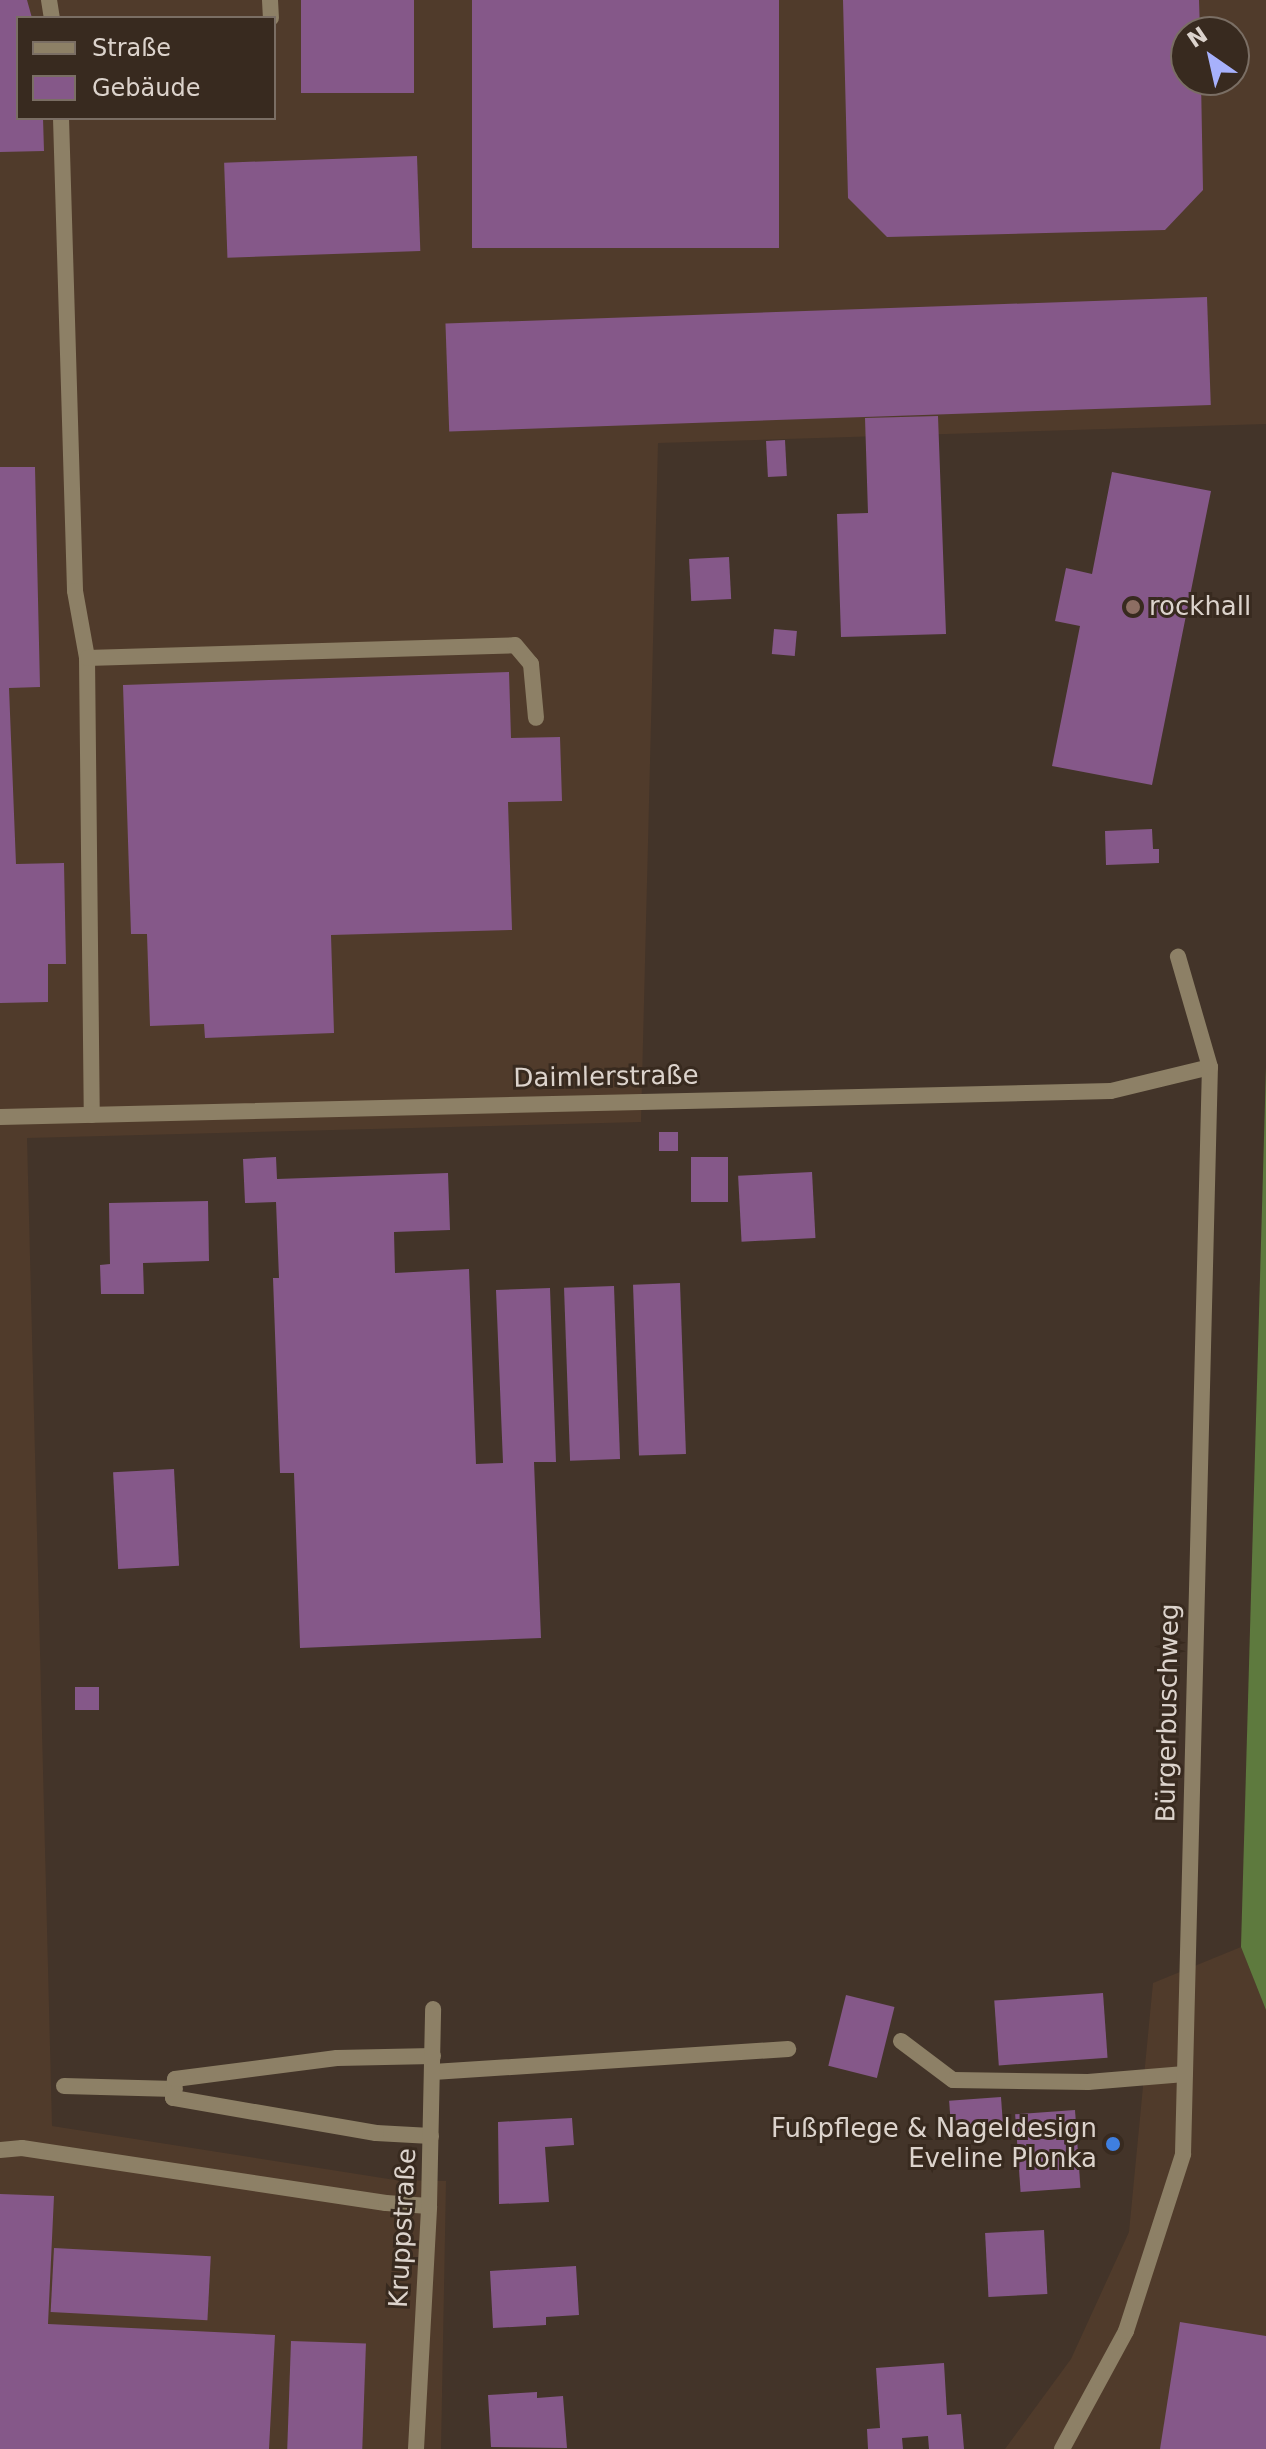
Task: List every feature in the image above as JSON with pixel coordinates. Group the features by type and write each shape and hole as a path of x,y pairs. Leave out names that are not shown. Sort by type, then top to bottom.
{"street":[{"path":"61,120 75,591 87,658 92,1115"},
{"path":"87,658 515,645 531,664 536,718"},
{"name":"Bürgerbuschweg","path":"1062,2449 1131,2316 1183,2154 1210,1067 1178,957"},
{"name":"Daimlerstraße","path":"0,1117 1111,1091 1210,1067"},
{"name":"Kruppstraße","path":"416,2449 429,2206 433,2009"},
{"path":"901,2041 953,2080 1088,2082 1185,2074"},
{"path":"431,2136 376,2133 173,2098 175,2079 337,2058 433,2064 788,2049"},
{"path":"64,2086 175,2089"},
{"path":"0,2150 22,2148 386,2203 429,2206"}],"shaded area":[{"path":"0,0 1266,0 1266,424 658,443 641,1122 27,1138 52,2126 395,2180 446,2181 441,2449 0,2449"},
{"path":"1241,1947 1266,2010 1266,2449 1005,2449 1071,2359 1129,2232 1153,1983"}],"green space":[{"path":"1266,1067 1266,2010 1241,1947"}],"building":[{"path":"0,0 27,0 31,16 16,16 16,120 43,120 44,151 0,152"},
{"path":"301,0 414,0 414,93 301,93"},
{"path":"472,0 779,0 779,248 472,248"},
{"path":"843,0 1199,0 1200,16 1170,16 1170,96 1201,96 1203,190 1165,230 887,237 848,198"},
{"path":"417,156 420,251 227,258 224,163"},
{"path":"1207,297 1211,405 449,432 445,324"},
{"path":"938,416 946,634 841,637 837,514 868,513 865,418"},
{"path":"785,440 787,476 768,477 766,441"},
{"path":"0,467 35,467 40,687 9,688 16,864 64,863 66,964 48,964 48,1002 0,1003"},
{"path":"1112,472 1211,491 1152,785 1052,766 1080,626 1055,621 1066,568 1092,574"},
{"path":"729,557 731,599 691,601 689,559"},
{"path":"774,629 797,631 795,656 772,654"},
{"path":"509,672 511,738 560,737 562,801 508,802 512,930 331,935 334,1033 205,1038 204,1024 150,1026 147,934 131,934 123,685"},
{"path":"1152,829 1153,849 1159,849 1159,863 1106,865 1105,831"},
{"path":"659,1132 678,1132 678,1151 659,1151"},
{"path":"276,1157 277,1179 448,1173 450,1230 394,1232 395,1273 469,1269 476,1464 503,1463 496,1290 550,1288 556,1462 534,1462 541,1638 300,1648 294,1473 280,1473 273,1278 279,1278 276,1202 245,1203 243,1159"},
{"path":"691,1157 728,1157 728,1202 691,1202"},
{"path":"812,1172 815,1238 742,1242 738,1176"},
{"path":"208,1201 209,1261 143,1263 144,1294 101,1294 100,1265 110,1264 109,1203"},
{"path":"680,1283 686,1454 639,1456 633,1285"},
{"path":"614,1286 620,1459 570,1461 564,1288"},
{"path":"174,1469 179,1566 118,1569 113,1472"},
{"path":"75,1687 99,1687 99,1710 75,1710"},
{"path":"1103,1993 1108,2058 999,2065 994,2001"},
{"path":"846,1995 895,2007 877,2078 828,2066"},
{"path":"1001,2097 1003,2125 951,2129 949,2101"},
{"path":"1075,2110 1080,2188 1021,2192 1015,2114"},
{"path":"572,2118 574,2145 545,2147 549,2202 499,2204 498,2122"},
{"path":"0,2194 54,2196 48,2324 275,2335 269,2449 0,2449"},
{"path":"1044,2230 1047,2294 988,2297 985,2233"},
{"path":"54,2248 211,2256 207,2320 51,2312"},
{"path":"576,2266 579,2315 546,2317 546,2325 493,2328 490,2271"},
{"path":"1180,2322 1266,2336 1266,2449 1160,2449"},
{"path":"291,2341 366,2344 362,2449 287,2449"},
{"path":"944,2363 947,2415 961,2414 964,2449 929,2449 928,2436 902,2438 903,2449 868,2449 867,2429 880,2428 876,2368"},
{"path":"537,2392 537,2398 563,2396 567,2448 491,2447 488,2395"}],"place":[{"name":"rockhall","path":"1133,607"},
{"name":"Fußpflege & Nageldesign Eveline Plonka","path":"1113,2144"}]}
